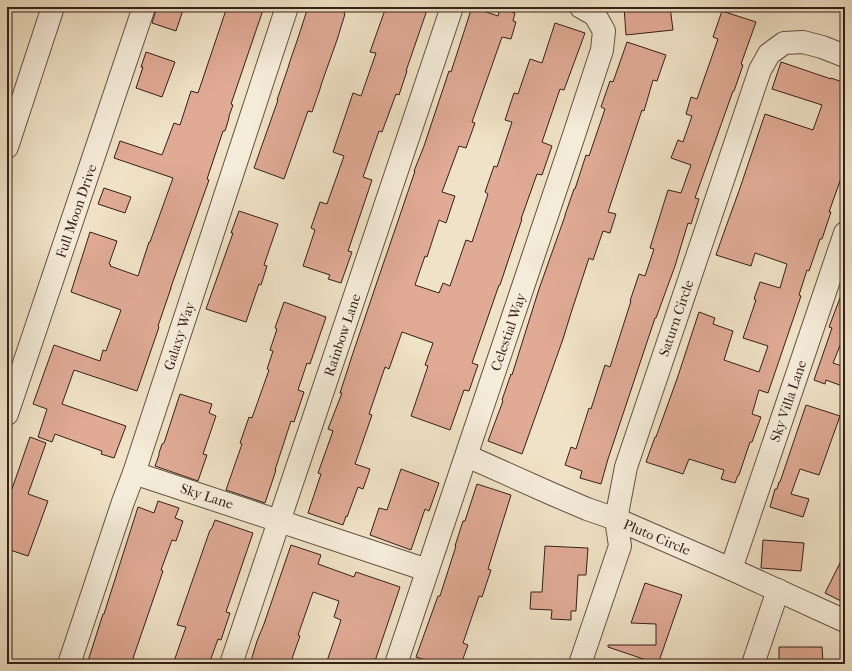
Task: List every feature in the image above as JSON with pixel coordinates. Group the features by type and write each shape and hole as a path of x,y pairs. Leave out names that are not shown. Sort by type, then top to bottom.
{"street":[{"path":"7,147 54,7"},
{"name":"Full Moon Drive","path":"7,414 15,363 42,311 144,7"},
{"name":"Galaxy Way","path":"69,664 134,473 287,7"},
{"name":"Rainbow Lane","path":"231,664 452,7"},
{"name":"Celestial Way","path":"396,664 602,50 604,31 595,15 581,7"},
{"name":"Saturn Circle","path":"580,664 620,546 616,519 626,467 760,70 769,54 784,43 803,42 822,47 845,56"},
{"name":"Sky Villa Lane","path":"731,569 845,233"},
{"name":"Pluto Circle","path":"467,456 587,509 616,519 731,569 845,621"},
{"name":"Sky Lane","path":"134,473 280,520 427,570"},
{"path":"753,664 778,590"}],"building":[{"path":"157,7 184,7 176,31 152,23"},
{"path":"227,7 264,7 231,104 233,105 225,131 223,131 207,179 209,180 171,287 137,391 74,370 62,404 126,426 114,458 101,454 102,451 55,434 52,442 38,437 47,409 33,404 54,345 100,361 103,350 106,351 121,310 71,292 90,232 117,241 109,264 111,265 110,266 138,276 173,178 114,158 120,141 162,155 174,123 180,125 191,91 198,93"},
{"path":"308,7 346,7 337,40 312,112 308,111 284,179 254,168"},
{"path":"386,7 428,7 399,95 396,94 382,132 379,131 363,177 372,180 348,251 352,252 341,283 328,279 330,275 303,266 315,230 311,228 320,202 327,204 344,156 333,152 353,93 361,96 376,53 370,52"},
{"path":"472,7 498,16 500,8 515,13 513,21 516,22 511,39 502,37 472,122 475,123 466,148 459,146 442,192 455,196 446,223 439,220 427,257 425,256 415,285 439,293 443,283 450,286 466,240 472,242 488,194 485,192 494,166 497,167 512,122 505,120 514,93 518,94 530,59 542,63 555,23 585,33 564,90 560,89 542,142 552,146 542,175 537,174 472,363 478,365 469,391 464,390 450,430 411,416 428,366 425,365 433,343 402,332 389,369 385,367 369,414 372,415 355,464 370,469 363,489 358,487 343,525 308,513 321,474 318,473 333,431 328,429 342,393 340,393 414,171 449,71 451,72"},
{"path":"624,7 670,7 673,30 626,35"},
{"path":"722,11 756,22 741,64 743,65 734,91 695,198 699,199 691,224 688,223 675,266 655,318 601,484 580,478 582,471 565,465 571,447 576,449 605,365 610,367 639,274 645,276 654,249 650,248 668,190 681,193 691,165 671,158 678,140 683,142 692,116 686,114 691,97 697,99 718,39 713,37"},
{"path":"627,42 666,55 657,81 653,80 644,111 642,110 608,212 616,214 610,233 603,231 593,260 589,258 563,339 522,454 488,441 511,374 512,375 539,289 574,189 586,155 589,156 605,109 601,107 610,81 613,82"},
{"path":"146,52 175,62 162,97 136,88"},
{"path":"781,62 845,83 845,167 829,212 831,212 822,239 820,239 809,271 807,270 799,295 801,296 768,393 759,390 752,414 761,417 735,483 721,479 724,470 689,459 683,474 646,462 677,379 699,312 715,318 713,324 733,331 724,360 759,372 768,346 743,338 756,300 754,299 760,282 780,288 787,264 755,253 751,266 716,255 765,114 813,130 822,105 772,89"},
{"path":"104,188 131,197 125,213 98,204"},
{"path":"239,211 278,224 264,265 267,266 261,285 259,284 246,322 206,309 233,233 231,233"},
{"path":"843,290 845,291 845,333 833,363 845,367 845,387 826,380 825,384 814,380 832,328 829,327"},
{"path":"284,302 326,317 310,364 307,363 298,390 304,392 294,422 291,421 265,503 226,490 242,444 240,443 249,417 252,418 269,370 267,369 273,351 270,350 277,329 275,328"},
{"path":"180,394 212,404 209,413 216,416 203,454 207,455 198,481 155,466"},
{"path":"806,405 840,416 819,475 800,469 791,494 809,499 803,517 770,507 775,489 777,489 780,482"},
{"path":"30,437 46,443 28,494 48,501 28,556 7,549 7,487 12,489"},
{"path":"401,469 439,483 429,511 425,509 411,550 370,535 379,508 387,510"},
{"path":"477,484 511,495 488,569 491,570 482,597 479,596 463,643 468,645 461,664 437,664 416,657 438,596 440,596 463,521 465,521"},
{"path":"158,501 179,508 175,518 183,521 176,541 172,540 161,570 163,571 131,664 87,664 138,507 154,513"},
{"path":"215,520 253,533 226,612 230,613 221,640 218,639 209,664 173,664 186,627 177,625 210,530"},
{"path":"763,540 804,543 801,571 761,568"},
{"path":"291,545 321,555 318,564 354,577 356,572 400,587 374,664 326,664 341,620 334,617 339,601 313,592 298,635 300,636 290,664 250,664"},
{"path":"545,546 588,548 586,575 578,575 576,611 571,611 571,620 551,619 552,610 530,609 531,592 542,592"},
{"path":"845,553 845,603 825,593"},
{"path":"645,583 682,595 658,664 608,647 608,645 656,645 656,624 631,623"},
{"path":"779,647 822,647 823,664 779,664"}]}
